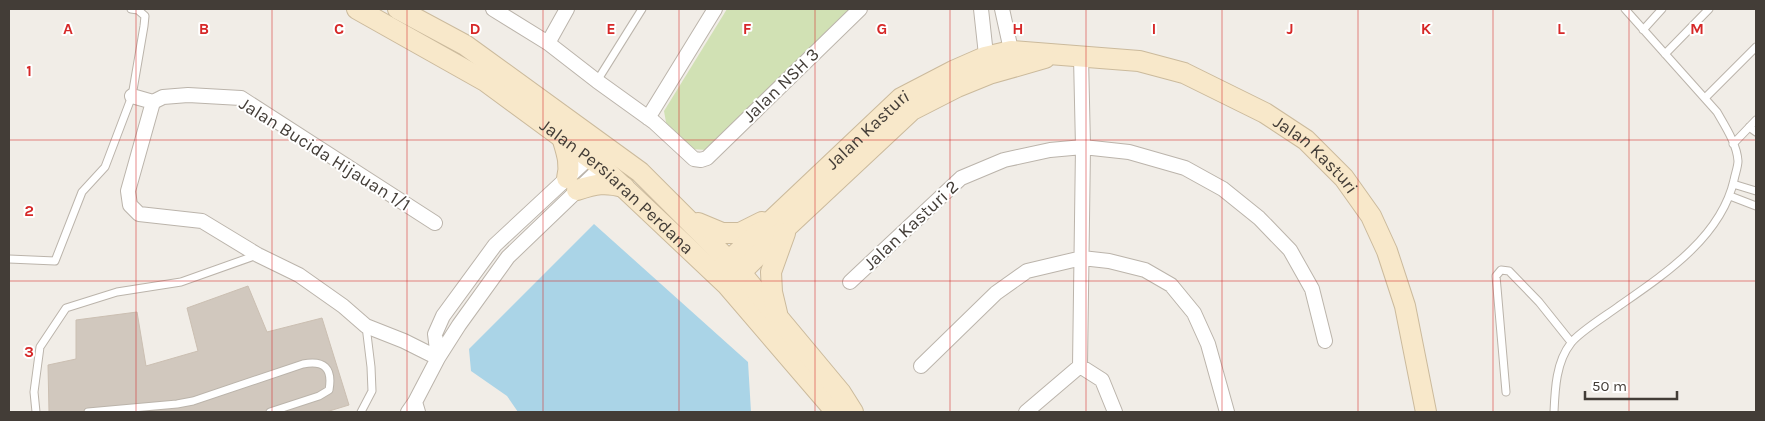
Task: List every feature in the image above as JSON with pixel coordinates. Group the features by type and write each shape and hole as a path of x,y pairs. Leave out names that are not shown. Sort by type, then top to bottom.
{"main road":[{"name":"Jalan Persiaran Perdana","path":"357,9 485,81 562,137 640,172 691,221 728,273 836,412"},
{"name":"Jalan Persiaran Perdana","path":"398,9 465,45 602,156 624,187 728,273 778,318 841,393 854,412"},
{"name":"Jalan Kasturi","path":"728,273 783,220 901,98 953,71 987,66 1013,59 1054,55 1139,61 1184,72 1266,113 1306,140 1344,178 1371,216 1387,251 1405,306 1426,412"},
{"path":"562,137 569,162 572,184 606,183 624,187"},
{"path":"691,221 722,233 740,233 783,220 771,272 772,292 778,318"}],"street":[{"path":"493,9 548,43 648,118 715,9"},
{"path":"548,43 567,9"},
{"name":"Jalan NSH 3","path":"648,118 694,159 701,160 707,158 860,9"},
{"path":"981,9 987,66"},
{"path":"1002,9 1013,59"},
{"path":"1026,412 1080,366 1083,147 1080,57"},
{"name":"Jalan Bucida Hijauan 1/1","path":"153,102 163,97 188,95 241,98 435,223"},
{"path":"132,96 153,102 128,191 130,205 139,214 202,220 258,255 299,276 343,306 366,326 404,341 438,358"},
{"name":"Jalan Kasturi 2","path":"850,282 961,178 1004,160 1050,150 1083,147 1129,152 1185,168 1223,189 1259,218 1290,250 1312,290 1325,341"},
{"path":"414,409 438,358 435,334 444,316 495,245 572,184 602,156"},
{"path":"921,366 996,293 1027,271 1082,258 1109,261 1145,270 1171,285 1194,313 1208,344 1227,412"},
{"path":"1080,366 1102,380 1115,412"}],"lane":[{"path":"9,258 55,261 82,192 105,167 132,96 145,16 138,10 131,9"},
{"path":"597,81 642,9"},
{"path":"1554,412 1556,384 1561,362 1571,342 1652,283 1690,251 1718,220 1730,196 1738,161 1733,144 1716,112 1625,9"},
{"path":"1643,30 1662,9"},
{"path":"1665,54 1709,9"},
{"path":"1705,98 1756,47"},
{"path":"1733,144 1756,120"},
{"path":"1749,127 1756,132"},
{"path":"1733,184 1756,190"},
{"path":"1730,196 1756,206"},
{"path":"36,412 34,392 40,347 66,308 118,292 181,282 258,255"},
{"path":"1506,392 1496,276 1501,270 1509,271 1539,302 1571,342"},
{"path":"361,412 372,391 366,326"},
{"path":"88,412 177,404 205,397 303,364 315,362 323,364 328,372 329,390 320,396 270,412"}],"green space":[{"path":"727,9 852,9 707,150 691,149 667,128 664,111"}],"water":[{"path":"594,224 748,362 751,412 518,412 507,396 471,371 469,349"}],"building":[{"path":"248,286 267,332 322,318 349,405 326,412 49,412 48,365 76,359 76,320 137,312 146,366 198,351 187,308"}]}
